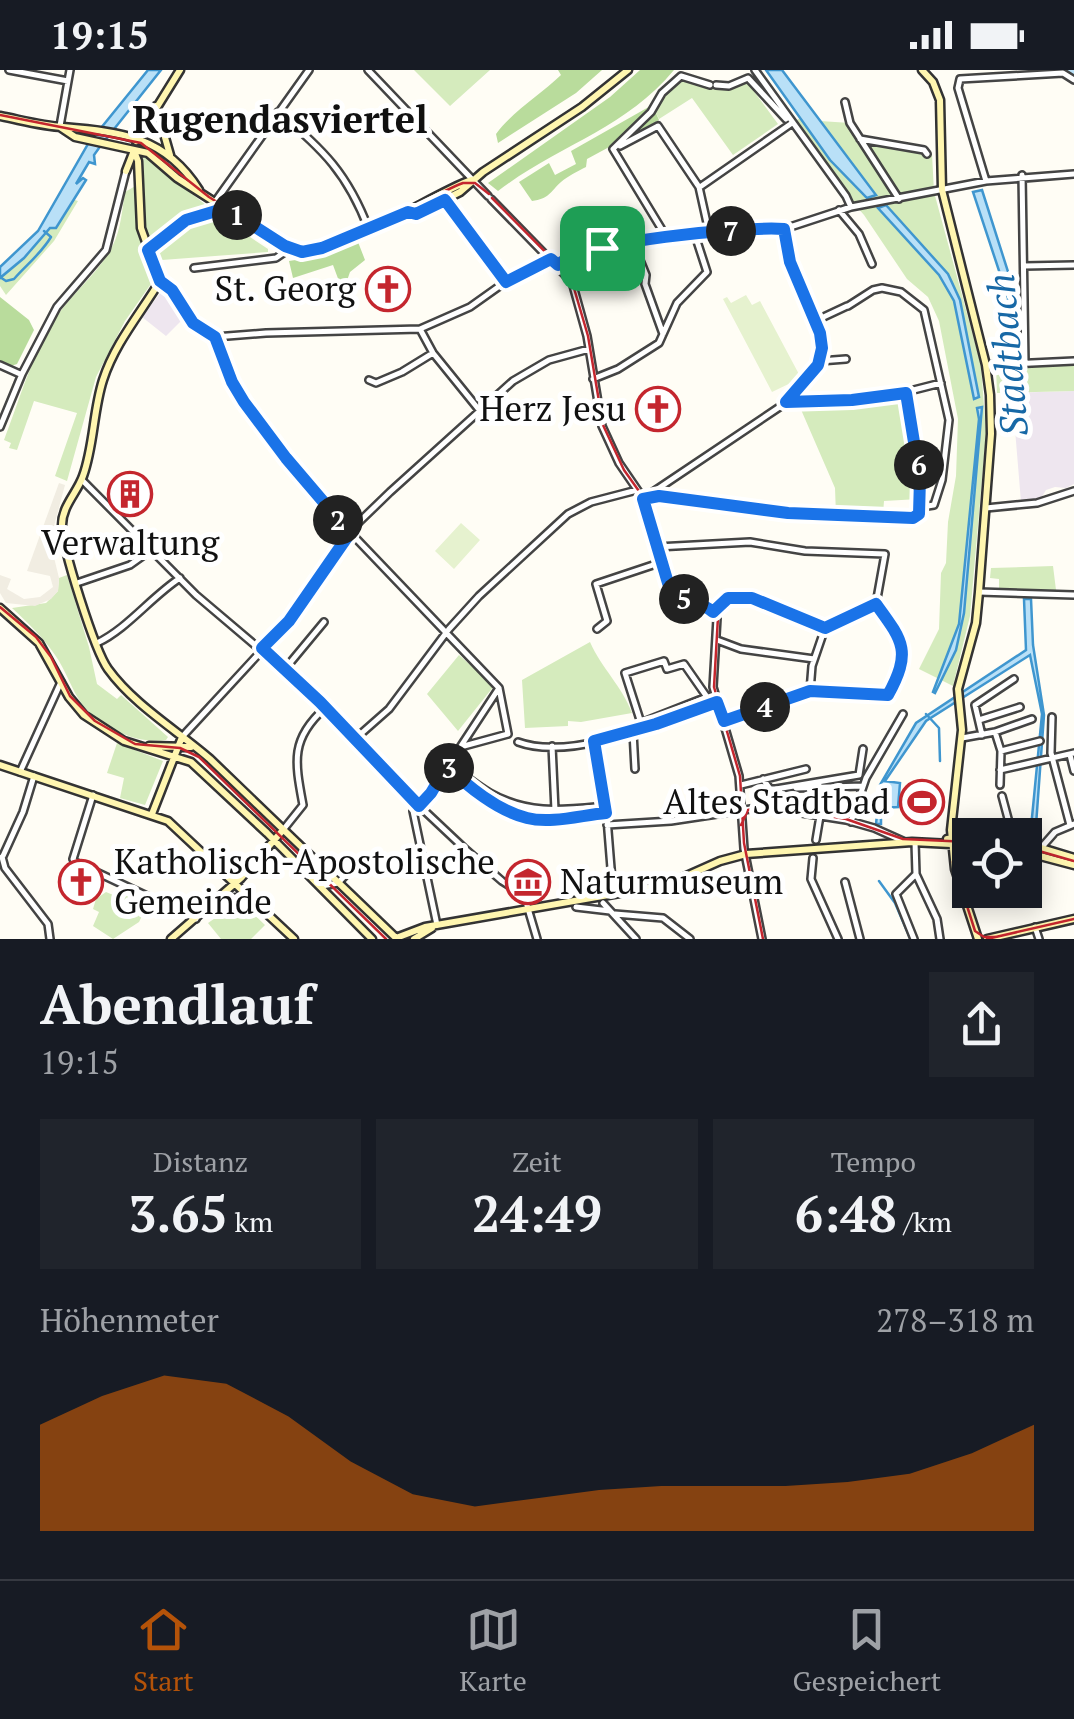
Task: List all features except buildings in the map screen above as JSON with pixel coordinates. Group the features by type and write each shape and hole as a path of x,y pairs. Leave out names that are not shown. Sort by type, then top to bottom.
{"street":[{"path":"9,70 68,81"},
{"path":"60,127 70,70"},
{"path":"0,427 57,307 106,250 137,138 180,70"},
{"path":"214,202 309,70"},
{"path":"368,70 558,265 574,288 590,349 604,434 637,490 646,497 843,516 913,518 921,506 918,456 906,393"},
{"path":"60,127 67,134 153,157 178,178 289,248 313,250 369,230 471,180 582,107 628,70"},
{"path":"755,70 851,207"},
{"path":"922,70 933,82 942,112 942,190 986,364 991,434 976,623 958,688 962,738 951,841 978,939"},
{"path":"982,182 958,88 965,76 1063,73 1074,80"},
{"path":"613,150 680,76 728,86 748,78 792,123"},
{"path":"845,102 850,123 899,199"},
{"path":"156,106 170,156"},
{"path":"278,112 335,164 349,184 369,230"},
{"path":"0,116 137,138 170,156 200,191"},
{"path":"699,188 792,123"},
{"path":"613,150 658,126 699,188 709,233"},
{"path":"860,139 924,150 927,154"},
{"path":"613,150 667,238"},
{"path":"134,153 140,218 160,281 172,290 193,323 215,337 420,329 470,307 506,282 551,259"},
{"path":"558,265 564,258 633,243 784,229 851,207 969,184 1022,175 1074,174"},
{"path":"1021,363 1022,175"},
{"path":"408,212 416,214 445,200 471,180"},
{"path":"445,200 506,282"},
{"path":"148,250 186,220 226,208"},
{"path":"839,210 860,234 872,264"},
{"path":"646,497 786,402 820,361 821,338 790,262 784,229"},
{"path":"593,379 618,369 663,336 682,295 707,272 696,235"},
{"path":"633,243 663,336"},
{"path":"194,268 276,258 289,248"},
{"path":"1024,266 1074,265"},
{"path":"160,281 104,374 82,480 66,507 62,523 77,584 105,665 180,741 204,754 396,939 441,925 666,885 711,864 745,855 951,841"},
{"path":"815,321 873,290 887,289 909,296 924,310 942,382 949,432 936,503 921,506"},
{"path":"420,329 433,352 480,411"},
{"path":"215,337 232,382 286,458 350,533 499,688 508,734 459,749 499,688"},
{"path":"152,814 180,741 289,621 350,533 526,373 550,360 590,349"},
{"path":"370,380 376,383 386,379 433,352"},
{"path":"820,361 846,359"},
{"path":"986,364 1074,361"},
{"path":"0,365 22,374"},
{"path":"786,402 852,400 906,393 942,382"},
{"path":"82,480 180,578 286,669 419,806 490,872 518,890 530,908 537,939"},
{"path":"355,740 389,709 479,596 568,514 592,502 637,490"},
{"path":"986,508 1022,505 1074,490"},
{"path":"646,497 673,592 705,606 718,624 712,682 741,785 745,855 762,939"},
{"path":"658,546 735,542 805,551 885,554 876,604 900,640 900,667 888,695 810,691 724,721"},
{"path":"77,584 130,565 151,550"},
{"path":"600,628 607,620 596,584 662,562"},
{"path":"97,642 180,578"},
{"path":"980,592 1074,595"},
{"path":"713,612 728,598 746,597 825,628"},
{"path":"810,691 814,659 825,628 876,604"},
{"path":"0,608 35,638 74,703 88,718 120,739 191,762 372,939"},
{"path":"286,669 324,622"},
{"path":"717,640 741,649 814,659"},
{"path":"664,661 667,670 684,664 708,697 642,722 625,673 664,661"},
{"path":"982,735 974,705 1014,679"},
{"path":"20,772 61,682"},
{"path":"518,742 552,746 594,741 717,702"},
{"path":"978,720 1020,707"},
{"path":"172,939 236,883 303,805 298,775 302,735 308,723 325,708"},
{"path":"852,822 864,786 903,714"},
{"path":"635,716 636,769"},
{"path":"1042,850 1056,832 1072,824 1052,758 1052,717"},
{"path":"962,738 1032,719"},
{"path":"995,732 1001,752 1000,785"},
{"path":"143,747 180,741"},
{"path":"594,741 608,825 614,913"},
{"path":"1001,752 1040,741"},
{"path":"552,746 556,810"},
{"path":"776,789 859,775 863,749"},
{"path":"1000,770 1072,753 1074,771"},
{"path":"449,763 479,792 525,818 551,819 606,809"},
{"path":"449,763 513,804 539,811 606,809"},
{"path":"441,925 413,811 431,793 449,763"},
{"path":"0,766 152,814 176,828 294,939"},
{"path":"741,785 806,769"},
{"path":"34,776 14,835 1,857 5,868 48,924 50,939"},
{"path":"763,779 770,789 864,786"},
{"path":"93,795 75,862 196,919"},
{"path":"1002,796 1008,818"},
{"path":"608,825 671,821 764,807 852,822 912,842"},
{"path":"816,840 820,816"},
{"path":"912,842 916,874 937,919 940,939"},
{"path":"1042,853 1074,862"},
{"path":"814,858 811,876 838,939"},
{"path":"318,886 338,883 352,868"},
{"path":"914,939 896,894 916,874"},
{"path":"846,882 860,939"},
{"path":"216,900 242,898 256,902"},
{"path":"603,903 636,939"},
{"path":"576,907 664,916 690,939"},
{"path":"987,939 1074,919"},
{"path":"414,939 441,925"},
{"path":"422,939 441,925"},
{"path":"1034,926 1039,939"}],"shaded area":[{"path":"164,288 185,317 166,336 142,317"},
{"path":"1074,391 1074,484 1046,490 1041,498 1021,502 1012,393"},
{"path":"59,483 65,485 50,541 59,578 58,591 35,606 6,603 0,593 0,575 11,579 7,589 24,599 40,597 53,587 50,576 27,571"}],"green space":[{"path":"414,70 490,70 450,106"},
{"path":"558,70 602,70 576,93 498,143 496,134 561,75"},
{"path":"640,70 674,70 655,91 612,123 498,191 488,183 610,97"},
{"path":"682,77 714,87 745,79 778,124 733,155 692,98 659,119 655,111"},
{"path":"661,100 655,111 659,120 587,159 586,167 546,197 532,201 519,182 549,163 555,175 576,164 571,151"},
{"path":"800,118 830,160 867,198 875,195 820,121 850,123 860,139 932,154 934,192 981,365 986,434 970,616 953,686 919,669 939,629 941,573 946,563 956,476 958,419 939,321 928,297 907,279 864,215 857,207 851,207 792,123"},
{"path":"143,155 268,252 162,260 160,271 125,321 96,377 67,481 55,476 77,413 34,401 17,450 9,448 11,443 4,440 51,325 113,245 125,192 144,181"},
{"path":"72,199 78,201 54,241 6,295 0,278 50,228 56,228"},
{"path":"358,242 365,260 350,272 343,292 333,265 293,278 289,261 321,256"},
{"path":"746,295 752,305 760,301 801,378 772,392 723,299 727,297 731,303"},
{"path":"0,297 29,320 34,330 17,364 11,366 0,362"},
{"path":"1074,364 1074,391 997,393 996,368"},
{"path":"903,396 915,448 919,499 884,501 883,514 836,515 835,488 799,405"},
{"path":"461,523 480,540 454,569 435,551"},
{"path":"1053,566 1056,590 999,589 999,579 990,578 991,568"},
{"path":"67,575 97,684 117,699 121,695 168,737 166,740 131,737 90,712 50,648 12,608 46,603 58,591 59,578"},
{"path":"590,642 632,713 568,721 568,726 525,728 522,680"},
{"path":"459,655 494,686 458,731 427,694"},
{"path":"117,743 163,761 145,805 120,798 124,778 107,773"},
{"path":"123,888 150,900 139,922 113,939 93,926 99,912 93,909 96,899 106,892 118,897"},
{"path":"237,903 265,925 251,939 221,939 208,923"}],"water":[{"path":"148,70 161,70 94,155 95,164 89,162 76,184 86,180 56,228 50,228 0,278 0,267 38,231 88,144"},
{"path":"766,70 782,70 876,195 867,198 830,160"},
{"name":"Stadtbach","path":"982,190 1017,300 1013,404 1007,402 1008,298 973,192"},
{"path":"886,205 948,274 960,300 979,397 974,399 954,301 939,275 878,208"},
{"path":"982,407 964,613 956,650 935,693 959,624 977,408"},
{"path":"1024,599 1031,599 1033,645 1044,715 1037,818 1032,818 1042,714 1030,655 926,721 885,781 900,783 898,807 881,808 881,824 876,824 880,785 916,723 1026,650"}],"waterway":[{"path":"1070,70 1074,73"},
{"path":"0,277 6,281 14,279 33,260 51,237 44,231"},
{"path":"926,714 939,728 940,761"},
{"path":"879,881 895,903 910,938"}],"tram line":[{"path":"0,115 141,143 209,197 285,245 304,248 349,238 463,183 475,183 489,194"},
{"path":"492,198 571,278 588,336 603,425 624,470 646,501 669,583 679,595 708,606 718,617 714,687 740,776 744,843 763,939"},
{"path":"0,607 36,637 51,657 70,696 95,721 135,744 180,748 199,757 386,939"},
{"path":"741,825 748,810 767,805 846,819 903,839 952,841"},
{"path":"1042,852 1074,861"},
{"path":"968,908 975,931 984,937 995,937"},
{"path":"987,939 1074,919"}],"place":[{"name":"St. Georg","path":"388,289"},
{"name":"Herz Jesu","path":"658,409"},
{"name":"Verwaltung","path":"130,494"},
{"name":"Altes Stadtbad","path":"922,802"},
{"name":"Katholisch-Apostolische Gemeinde","path":"81,882"},
{"name":"Naturmuseum","path":"528,882"}],"district":[{"name":"Rugendasviertel","path":"280,120"}],"route":[{"path":"445,200 506,282 551,259 558,265 564,258 602,248 709,233 784,229 787,254 820,333 822,348 818,365 786,402 906,393 920,479 921,506 913,518 808,515 659,496 643,499 667,580 678,596 713,612 724,599 752,598 825,628 876,604 898,632 900,667 888,695 810,691 724,721 717,702 594,741 606,813 525,818 479,792 447,766 419,806 320,702 262,648 289,621 350,533 244,402 215,337 193,323 172,290 160,281 148,250 186,220 226,208 292,250 306,252 445,200"}]}
